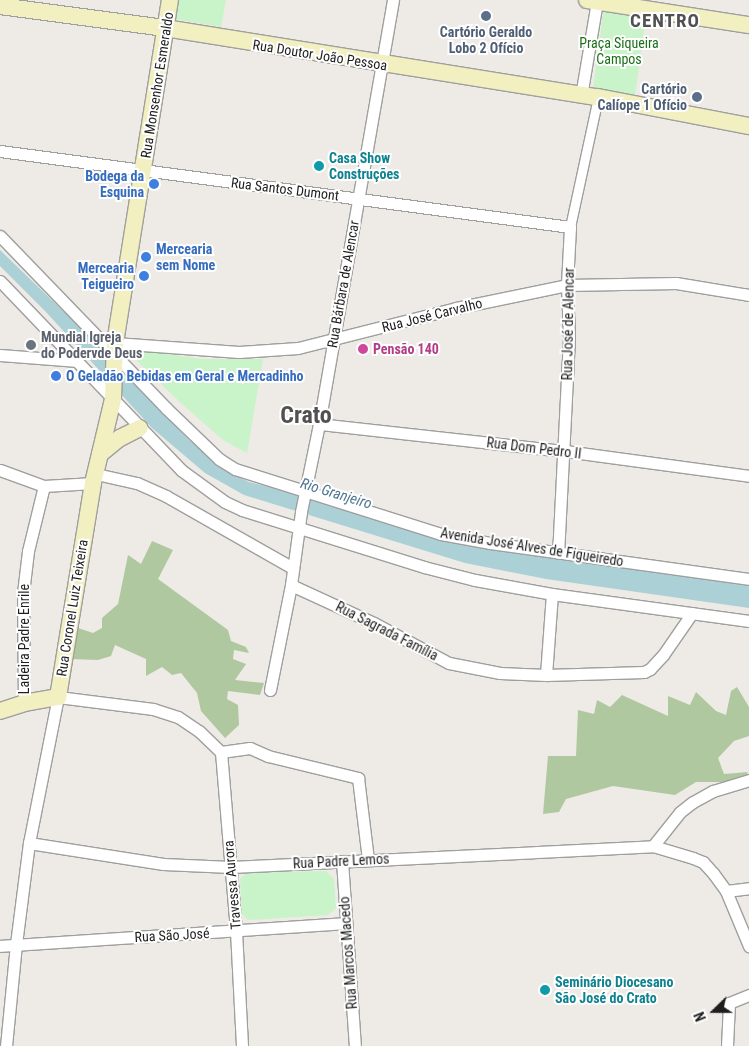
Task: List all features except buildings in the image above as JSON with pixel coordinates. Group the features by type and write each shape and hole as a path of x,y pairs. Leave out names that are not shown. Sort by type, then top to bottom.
{"main road":[{"name":"Rua Monsenhor Esmeraldo","path":"143,171 170,0"},
{"path":"592,1 632,3 749,25"},
{"name":"Rua Doutor João Pessoa","path":"0,6 165,28 581,96 598,97 749,126"},
{"name":"Rua Coronel Luiz Teixeira","path":"58,697 94,479 112,399 115,349 143,171"},
{"path":"100,454 120,438 140,428"},
{"path":"0,712 24,703 58,697"}],"street":[{"name":"Rua Bárbara de Alencar","path":"293,568 304,491 319,424 393,0"},
{"path":"581,96 592,1"},
{"name":"Rua José de Alencar","path":"558,552 565,451 569,338 567,285 570,227 598,97"},
{"name":"Rua Santos Dumont","path":"0,151 570,227"},
{"name":"Avenida José Alves de Figueiredo","path":"0,236 115,349 219,459 242,472 441,534 749,579"},
{"path":"0,281 194,482 225,502 242,510 424,567 475,580 552,594 749,621"},
{"name":"Rua José Carvalho","path":"115,349 239,352 298,348 456,308 567,285 676,283 749,295"},
{"path":"0,355 78,361"},
{"name":"Rua Dom Pedro II","path":"319,424 565,451 749,476"},
{"path":"0,470 44,486 94,479 137,483 166,496 293,568 270,690"},
{"name":"Ladeira Padre Enrile","path":"24,703 23,593 28,551 44,486"},
{"name":"Rua Sagrada Família","path":"291,585 374,623 449,663 465,668 500,673 546,675 644,672 650,669 663,655 692,613"},
{"path":"546,675 552,594"},
{"path":"58,697 152,709 178,717 199,731 222,752 250,748 268,756 358,778 368,859"},
{"name":"Rua Coronel Luiz Teixeira","path":"6,1046 16,944 29,843 58,697"},
{"name":"Travessa Aurora","path":"222,752 236,931 242,1046"},
{"path":"654,846 680,812 693,802 713,790 749,780"},
{"name":"Rua Padre Lemos","path":"29,843 163,864 231,867 654,846 681,853 703,862 726,891 749,946"},
{"name":"Rua Marcos Macedo","path":"342,861 355,1046"},
{"path":"726,891 749,888"},
{"name":"Rua São José","path":"0,946 345,923"},
{"path":"727,1046 729,1003 749,995"}],"green space":[{"path":"178,0 226,0 221,27 175,19"},
{"name":"Praça Siqueira Campos","path":"604,8 646,14 635,95 593,89"},
{"path":"135,349 201,359 263,359 247,453 223,440 182,404 137,361"},
{"path":"152,541 173,550 158,579 228,630 231,641 246,647 249,653 234,650 233,659 246,664 235,680 264,683 260,695 228,691 227,699 238,705 239,725 225,738 201,711 197,693 181,673 172,675 162,667 146,676 146,659 115,645 111,656 98,660 70,659 75,627 93,633 102,628 102,618 118,604 128,555 141,564"},
{"path":"737,687 749,707 749,736 734,741 718,758 724,774 748,772 742,782 696,782 675,795 613,786 566,799 559,812 543,814 548,756 576,756 578,710 594,714 597,700 610,707 622,695 668,716 668,696 690,705 696,692 716,711 726,715 731,691"},
{"path":"326,871 334,879 336,908 328,915 248,920 242,914 240,879 246,873"}],"water":[{"path":"0,250 91,338 189,440 225,470 249,482 298,494 469,545 749,586 749,608 546,579 465,563 244,495 205,473 152,428 46,312 0,266"}],"place":[{"name":"Cartório Geraldo Lobo 2 Ofício","path":"486,16"},
{"name":"Cartório Calíope 1 Ofício","path":"697,97"},
{"name":"Casa Show Construções","path":"319,166"},
{"name":"Bodega da Esquina","path":"154,184"},
{"name":"Mercearia sem Nome","path":"146,257"},
{"name":"Mercearia Teigueiro","path":"144,276"},
{"name":"Mundial Igreja do Podervde Deus","path":"31,345"},
{"name":"Pensão 140","path":"363,349"},
{"name":"O Geladão Bebidas em Geral e Mercadinho","path":"56,376"},
{"name":"Seminário Diocesano São José do Crato","path":"545,990"}],"district":[{"name":"CENTRO","path":"665,21"},
{"name":"Crato","path":"306,416"}],"water label":[{"name":"Rio Granjeiro","path":"336,494"}]}
